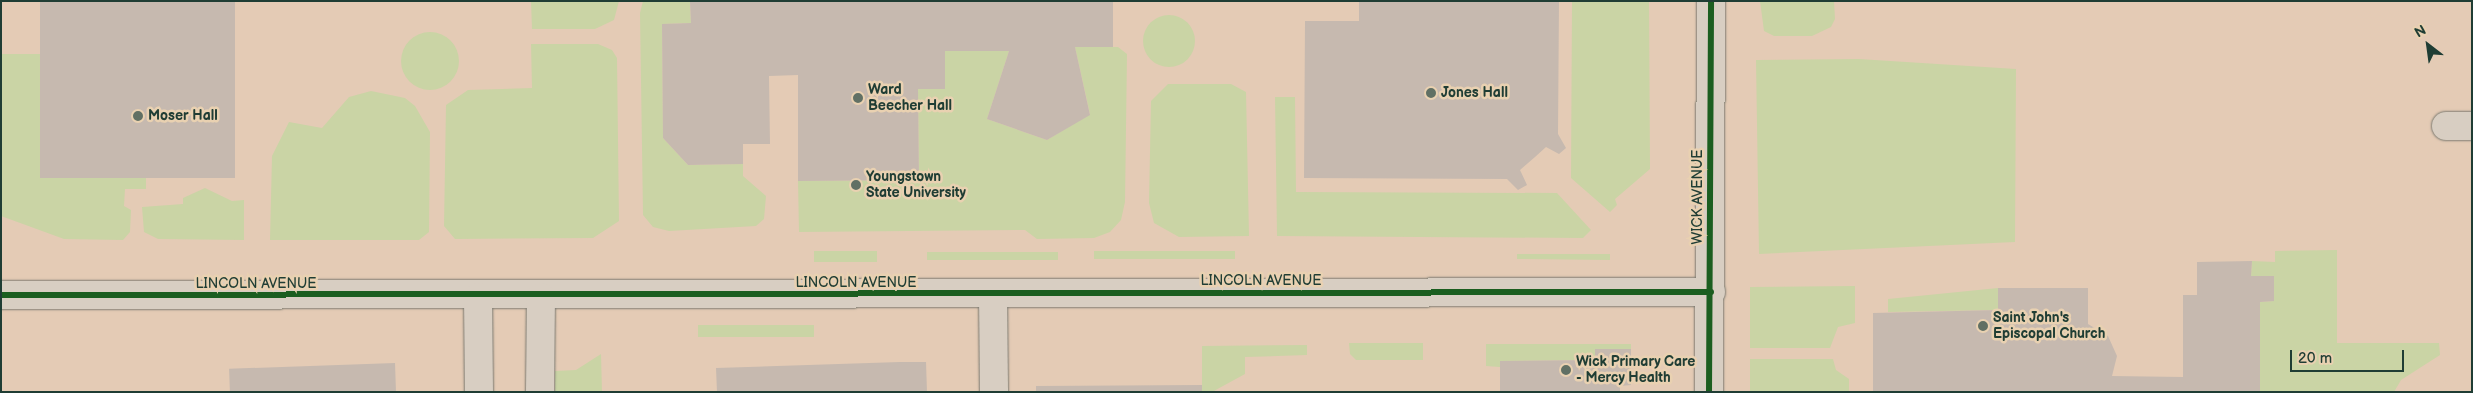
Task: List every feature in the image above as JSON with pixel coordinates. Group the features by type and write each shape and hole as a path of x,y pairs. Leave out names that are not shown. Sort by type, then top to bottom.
{"street":[{"name":"WICK AVENUE","path":"1709,392 1711,1"},
{"name":"LINCOLN AVENUE","path":"1,295 541,297 1710,292"},
{"path":"993,294 994,392"},
{"path":"478,297 479,392"},
{"path":"540,392 541,297"}],"shaded area":[{"name":"Youngstown State University","path":"1,1 2472,1 2472,392 1,392"}],"green space":[{"path":"531,1 619,1 614,20 595,29 532,29"},
{"path":"643,1 734,1 690,3 691,23 662,24 663,138 688,165 743,164 743,176 766,196 764,219 756,226 669,231 653,227 643,215 640,13"},
{"path":"1572,1 1649,1 1650,169 1615,199 1617,205 1610,212 1571,178"},
{"path":"1760,1 1834,1 1835,19 1831,27 1812,36 1774,36 1764,31"},
{"path":"1164,15 1174,15 1188,22 1195,36 1195,46 1188,60 1174,67 1164,67 1154,63 1147,56 1143,46 1143,36 1147,26 1154,19"},
{"path":"430,32 441,34 451,40 457,50 459,61 457,72 451,82 441,88 430,90 419,88 409,82 403,72 401,61 403,50 409,40 419,34"},
{"path":"531,44 598,44 612,50 617,58 619,221 593,238 455,239 444,226 446,105 468,90 532,88"},
{"path":"1075,47 1118,47 1127,54 1125,202 1121,220 1110,232 1094,238 1037,239 1025,230 799,232 798,181 919,180 918,89 945,89 945,51 1009,51 987,119 1047,140 1090,114"},
{"path":"1,54 40,54 41,178 146,177 146,189 125,189 124,206 131,210 130,232 123,240 64,239 1,216"},
{"path":"1859,59 2016,69 2015,242 1759,254 1756,60"},
{"path":"1168,84 1231,84 1246,92 1249,236 1179,237 1154,223 1149,203 1151,101"},
{"path":"371,91 405,98 415,106 430,132 429,232 419,240 270,240 272,156 289,122 322,128 349,97"},
{"path":"1275,97 1295,97 1296,192 1557,193 1591,230 1583,238 1277,236"},
{"path":"205,188 232,201 244,200 244,240 158,239 144,232 142,207 183,204 183,198"},
{"path":"2337,250 2337,343 2439,343 2440,355 2401,380 2394,392 2260,392 2260,302 2274,301 2274,277 2251,276 2252,261 2275,262 2275,251"},
{"path":"814,251 877,251 877,262 814,262"},
{"path":"1094,251 1235,251 1235,259 1094,259"},
{"path":"927,252 1058,252 1058,260 927,260"},
{"path":"1517,254 1610,254 1610,260 1517,259"},
{"path":"1855,286 1855,323 1838,327 1830,348 1750,348 1750,287"},
{"path":"1998,288 1998,310 1888,312 1888,299"},
{"path":"698,325 814,325 814,337 698,337"},
{"path":"1349,343 1423,343 1423,360 1356,360 1350,354"},
{"path":"1486,344 1631,344 1631,349 1595,349 1595,360 1500,361 1500,367 1486,366"},
{"path":"1307,345 1307,355 1245,357 1245,374 1212,392 1202,392 1202,346"},
{"path":"601,354 602,392 555,392 555,371 576,370"},
{"path":"1750,359 1833,359 1836,370 1849,379 1849,392 1750,392"}],"building":[{"name":"Moser Hall","path":"40,1 235,1 235,178 40,178"},
{"name":"Ward Beecher Hall","path":"1113,1 1113,47 1075,47 1090,115 1047,140 987,119 1009,51 945,51 945,89 918,89 919,180 798,181 798,75 769,76 770,144 743,144 743,164 688,165 663,138 662,24 691,23 690,2"},
{"name":"Jones Hall","path":"1359,1 1559,1 1558,134 1566,148 1559,154 1546,147 1520,170 1527,185 1518,190 1507,179 1304,178 1305,21 1359,21"},
{"name":"Saint John's Episcopal Church","path":"2252,261 2251,276 2274,276 2274,301 2260,302 2260,392 1873,392 1873,313 1998,310 1998,288 2088,288 2088,324 2108,336 2117,356 2112,376 2183,377 2183,295 2197,295 2197,262"},
{"name":"Wick Primary Care - Mercy Health","path":"1595,349 1631,349 1631,385 1620,386 1620,392 1500,392 1500,361 1595,360"},
{"path":"926,362 927,392 717,392 716,368"},
{"path":"395,363 396,392 230,392 229,369"},
{"path":"1202,385 1202,392 1036,392 1036,386"}],"cycle path":[{"path":"1709,392 1711,1"},
{"path":"1,295 1711,292"}],"place":[{"name":"Jones Hall","path":"1431,93"},
{"name":"Ward Beecher Hall","path":"858,98"},
{"name":"Moser Hall","path":"138,116"},
{"name":"Youngstown State University","path":"856,185"},
{"name":"Saint John's Episcopal Church","path":"1983,326"},
{"name":"Wick Primary Care - Mercy Health","path":"1566,370"}]}
